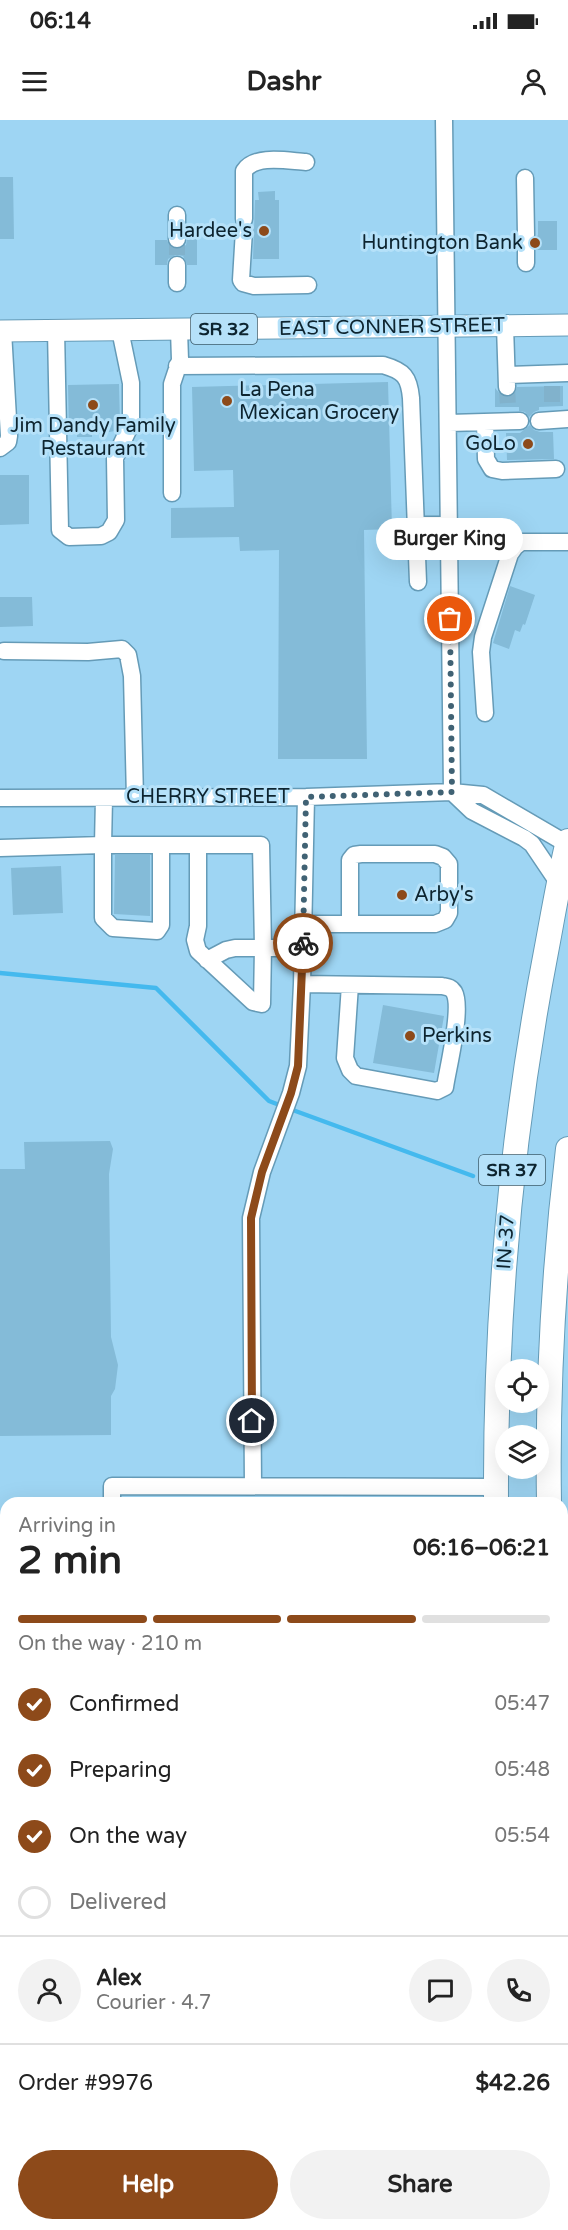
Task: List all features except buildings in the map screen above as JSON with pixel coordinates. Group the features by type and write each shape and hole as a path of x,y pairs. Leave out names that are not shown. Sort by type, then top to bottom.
{"highway":[{"name":"IN-37","path":"496,1495 496,1409 510,1188 520,1104 536,1006 568,843"},
{"name":"SR 37","path":"549,1497 552,1335 568,1149"}],"main road":[{"name":"EAST CONNER STREET","path":"2,331 568,325"}],"street":[{"path":"444,120 452,792 472,811 532,844 559,884"},
{"path":"306,162 261,161 247,167 244,171 241,280 243,283 255,286 308,285"},
{"path":"525,178 526,249"},
{"path":"177,215 177,239"},
{"path":"177,265 177,283"},
{"path":"505,326 507,381 557,378"},
{"path":"56,330 60,530 69,537 101,536 109,532 116,520 115,458 131,424 132,383 120,330"},
{"path":"172,492 172,384 180,360 179,330"},
{"path":"0,448 9,442 2,331"},
{"path":"177,366 383,365 400,370 409,382 411,398 418,582"},
{"path":"449,423 485,422 512,417"},
{"path":"485,422 486,459 492,469 502,471 556,469"},
{"path":"416,525 450,525"},
{"path":"485,713 481,652 483,637 510,554 521,542 568,542"},
{"path":"4,651 88,652 122,649 128,655 132,676 135,798"},
{"name":"CHERRY STREET","path":"0,798 306,797 452,792 483,795 568,843"},
{"path":"253,1486 251,1218 262,1172 291,1093 298,1066 306,797"},
{"path":"104,798 103,918 113,928 157,931 161,925 161,845"},
{"path":"0,848 103,845 161,845 198,845 261,845 262,1004 253,1002 198,951 195,940 198,926 198,845"},
{"path":"304,924 350,924 435,924 445,920 449,913 449,864 443,857 435,854 354,855 350,860 350,924"},
{"path":"207,960 235,948 303,948"},
{"path":"302,984 350,985 450,988 455,994 457,1019 445,1087 437,1091 356,1076 350,1070 345,1058 350,985"},
{"path":"112,1497 112,1486 253,1486 496,1495"}],"waterway":[{"path":"0,973 156,988 269,1101 282,1106"},
{"path":"290,1109 473,1176"}],"tunnel":[{"path":"177,239 177,265"},
{"path":"552,386 552,406"},
{"path":"507,387 508,407"}],"way so far":[{"path":"303,943 306,797 452,792 450,619"}],"place":[{"name":"Hardee's","path":"264,231"},
{"name":"Huntington Bank","path":"535,243"},
{"name":"La Pena Mexican Grocery","path":"227,401"},
{"name":"Jim Dandy Family Restaurant","path":"93,405"},
{"name":"GoLo","path":"528,444"},
{"name":"Burger King","path":"450,619"},
{"name":"Arby's","path":"402,895"},
{"name":"Perkins","path":"410,1036"}],"route":[{"path":"252,1421 251,1218 262,1172 277,1135 298,1066 303,943"}]}
